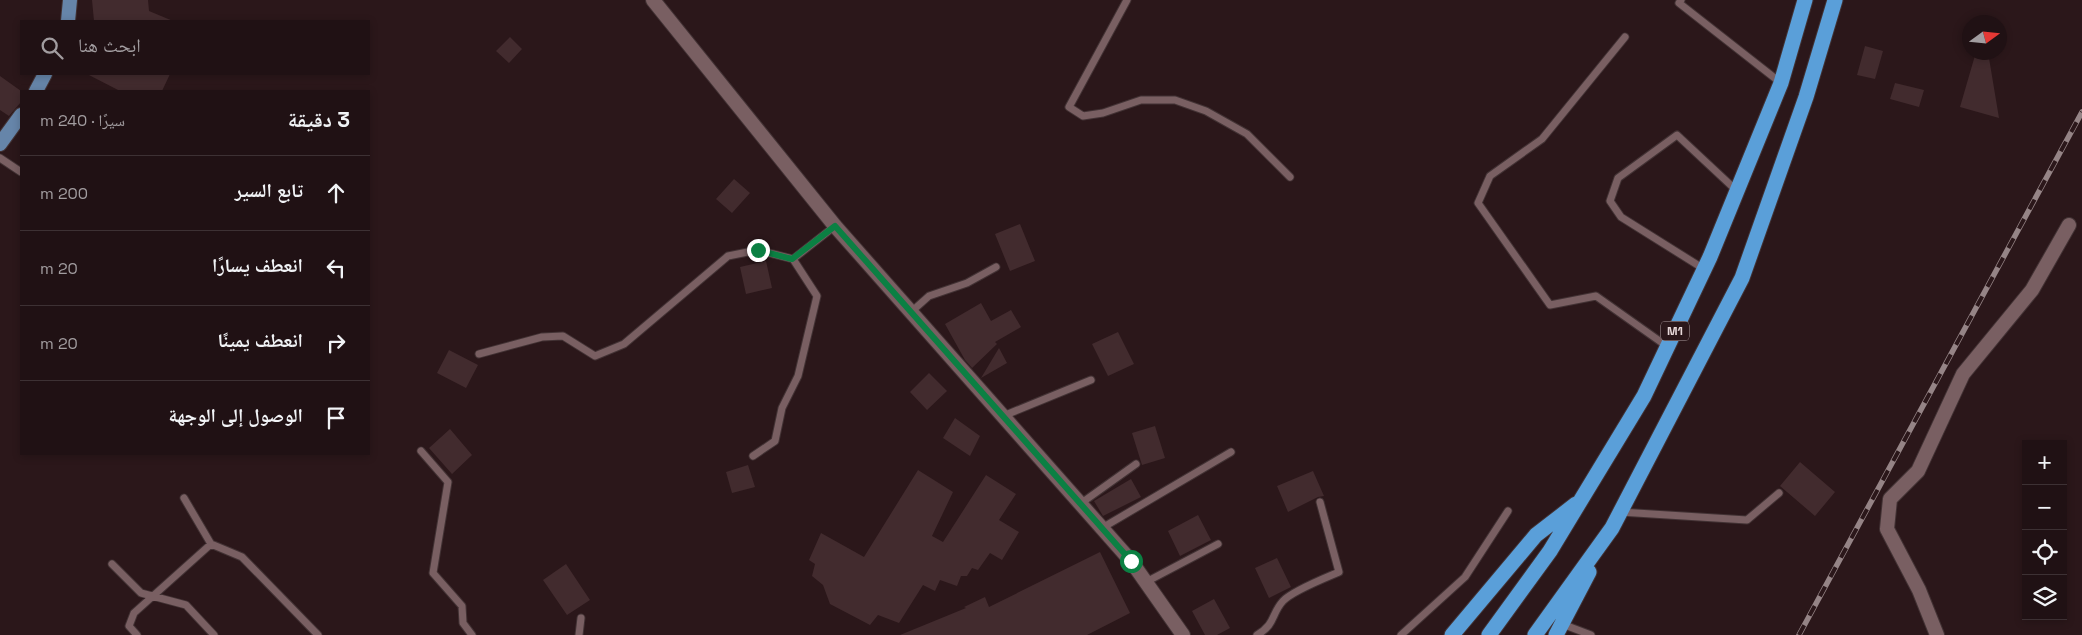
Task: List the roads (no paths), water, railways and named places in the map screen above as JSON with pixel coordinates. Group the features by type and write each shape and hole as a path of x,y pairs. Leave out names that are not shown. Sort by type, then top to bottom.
{"highway":[{"name":"M1","path":"1489,635 1550,551 1644,396 1704,269 1781,83 1805,0"},
{"name":"M1","path":"1535,635 1612,528 1742,278 1806,97 1835,0"},
{"path":"1452,635 1536,535 1581,500"},
{"path":"1559,630 1612,528"}],"main road":[{"path":"68,20 70,0"},
{"path":"37,90 44,75"},
{"path":"0,144 20,116"}],"street":[{"path":"653,0 835,226 1131,561 1183,635"},
{"path":"1937,635 1919,590 1887,529 1890,499 1918,472 1963,374 2032,290 2069,225"}],"lane":[{"path":"1127,0 1069,107 1083,116 1102,113 1141,100 1176,100 1206,111 1247,134 1290,177"},
{"path":"1682,0 1679,3 1781,83"},
{"path":"1625,37 1542,140 1490,176 1478,203 1550,305 1596,296 1668,347"},
{"path":"1704,269 1621,217 1610,201 1618,178 1677,135 1737,191"},
{"path":"0,158 20,171"},
{"path":"792,259 835,226"},
{"path":"479,354 542,337 563,336 595,356 624,344 728,256 758,250 792,259 817,296 798,376 782,408 775,441 753,456"},
{"path":"911,312 929,296 967,283 996,267"},
{"path":"1003,416 1091,380"},
{"path":"422,451 448,482 433,573 462,606 463,623 472,635"},
{"path":"1102,528 1231,452"},
{"path":"1080,504 1136,464"},
{"path":"1620,512 1746,520 1779,493"},
{"path":"184,498 211,544 242,556 318,635"},
{"path":"1257,635 1267,629 1283,600 1338,572 1320,502"},
{"path":"1401,635 1465,577 1508,511"},
{"path":"137,635 129,626 134,613 211,544"},
{"path":"1146,582 1218,544"},
{"path":"112,564 141,593 186,605 214,635"},
{"path":"579,635 581,618"},
{"path":"1559,630 1591,635"}],"railway":[{"path":"1799,635 2082,112"}]}
